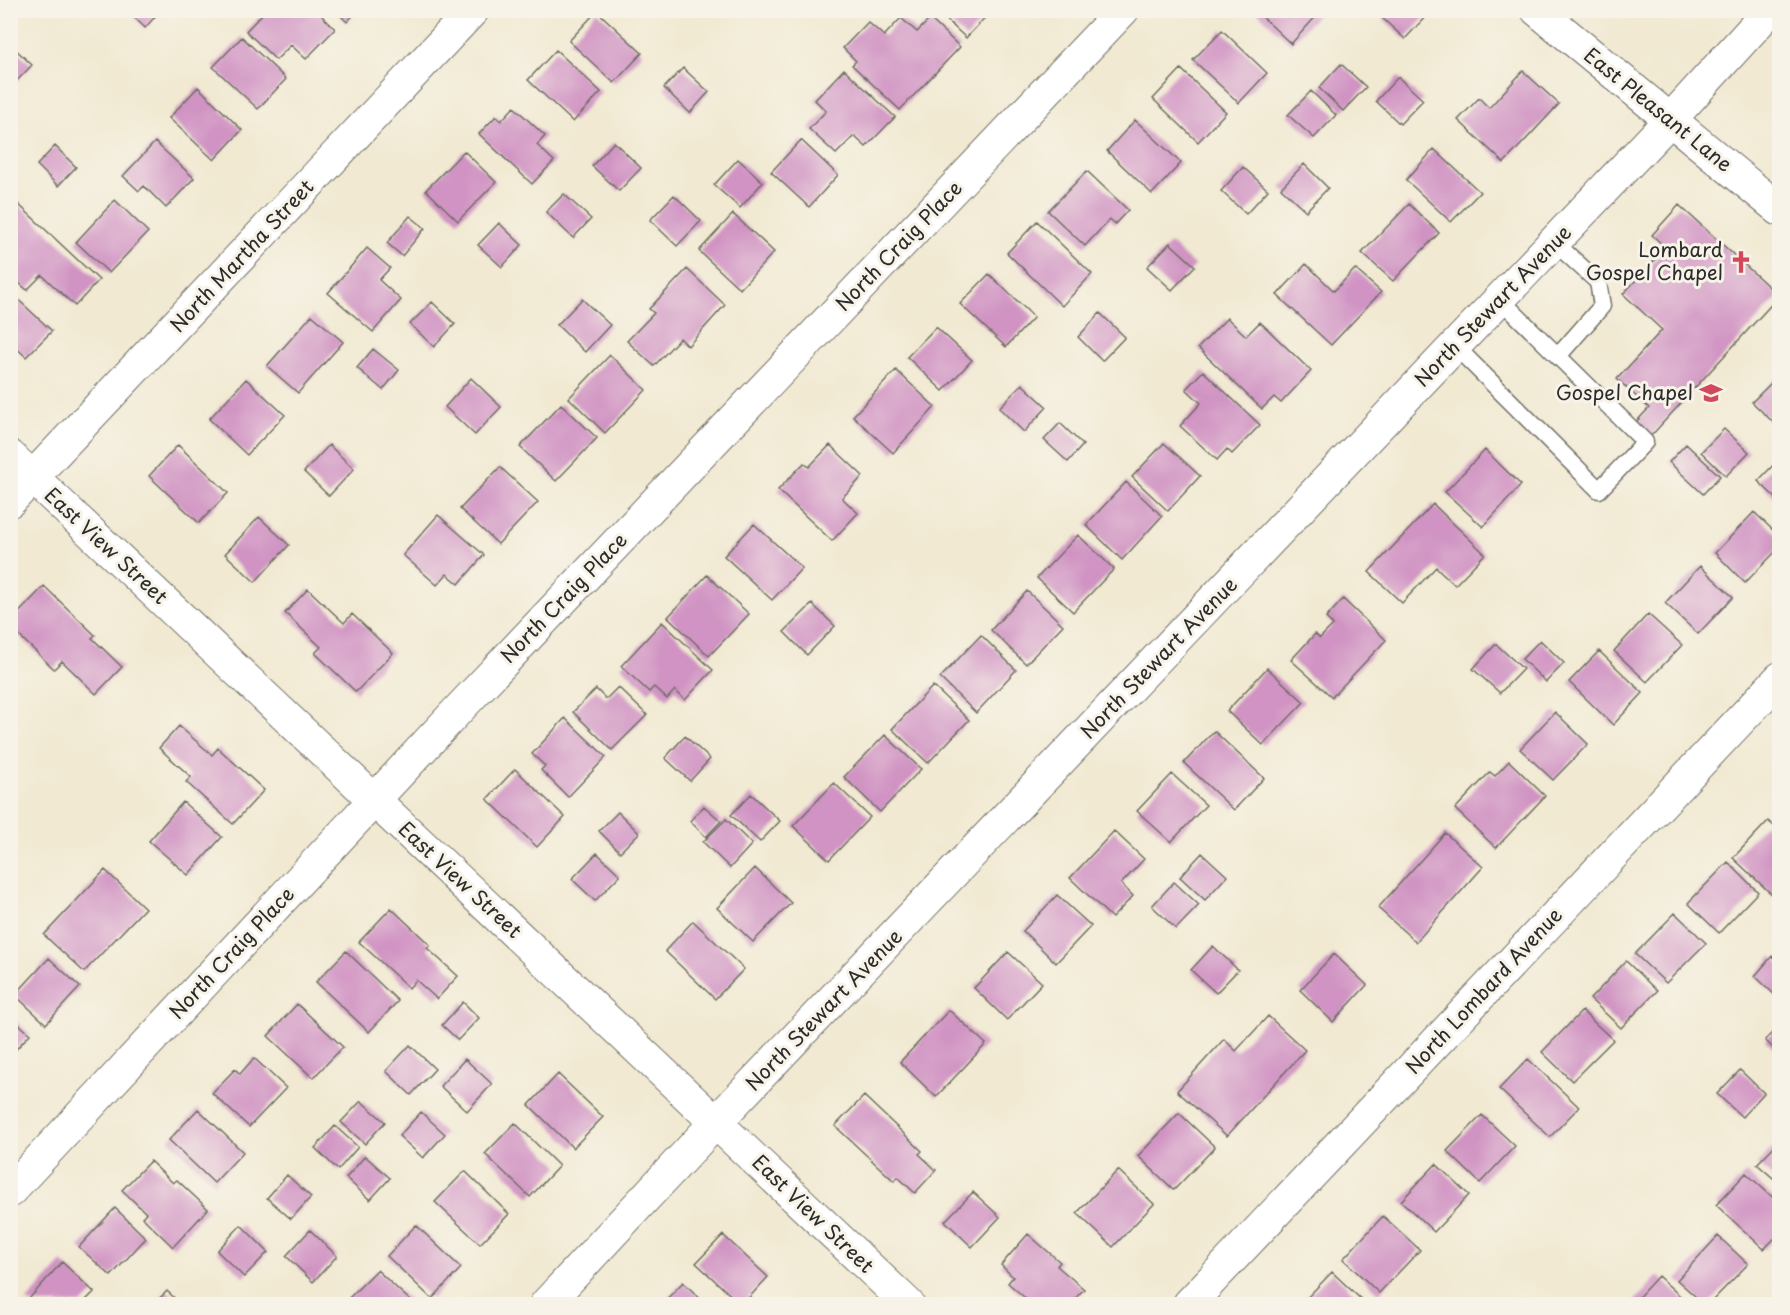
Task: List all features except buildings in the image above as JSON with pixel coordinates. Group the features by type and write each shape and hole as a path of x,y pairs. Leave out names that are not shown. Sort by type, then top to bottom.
{"street":[{"name":"North Martha Street","path":"10,501 473,10"},
{"name":"North Craig Place","path":"10,1191 375,800 1123,10"},
{"name":"East Pleasant Lane","path":"1537,10 1779,210"},
{"name":"North Stewart Avenue","path":"546,1305 716,1122 1670,120 1770,10"},
{"name":"East View Street","path":"10,456 908,1305"},
{"name":"North Lombard Avenue","path":"1189,1305 1779,678"}],"lane":[{"path":"1554,242 1599,282 1602,306 1559,355"},
{"path":"1455,346 1599,490 1645,442 1500,299"}],"place":[{"name":"Lombard Gospel Chapel","path":"1741,262"},
{"name":"Gospel Chapel","path":"1711,393"}]}
